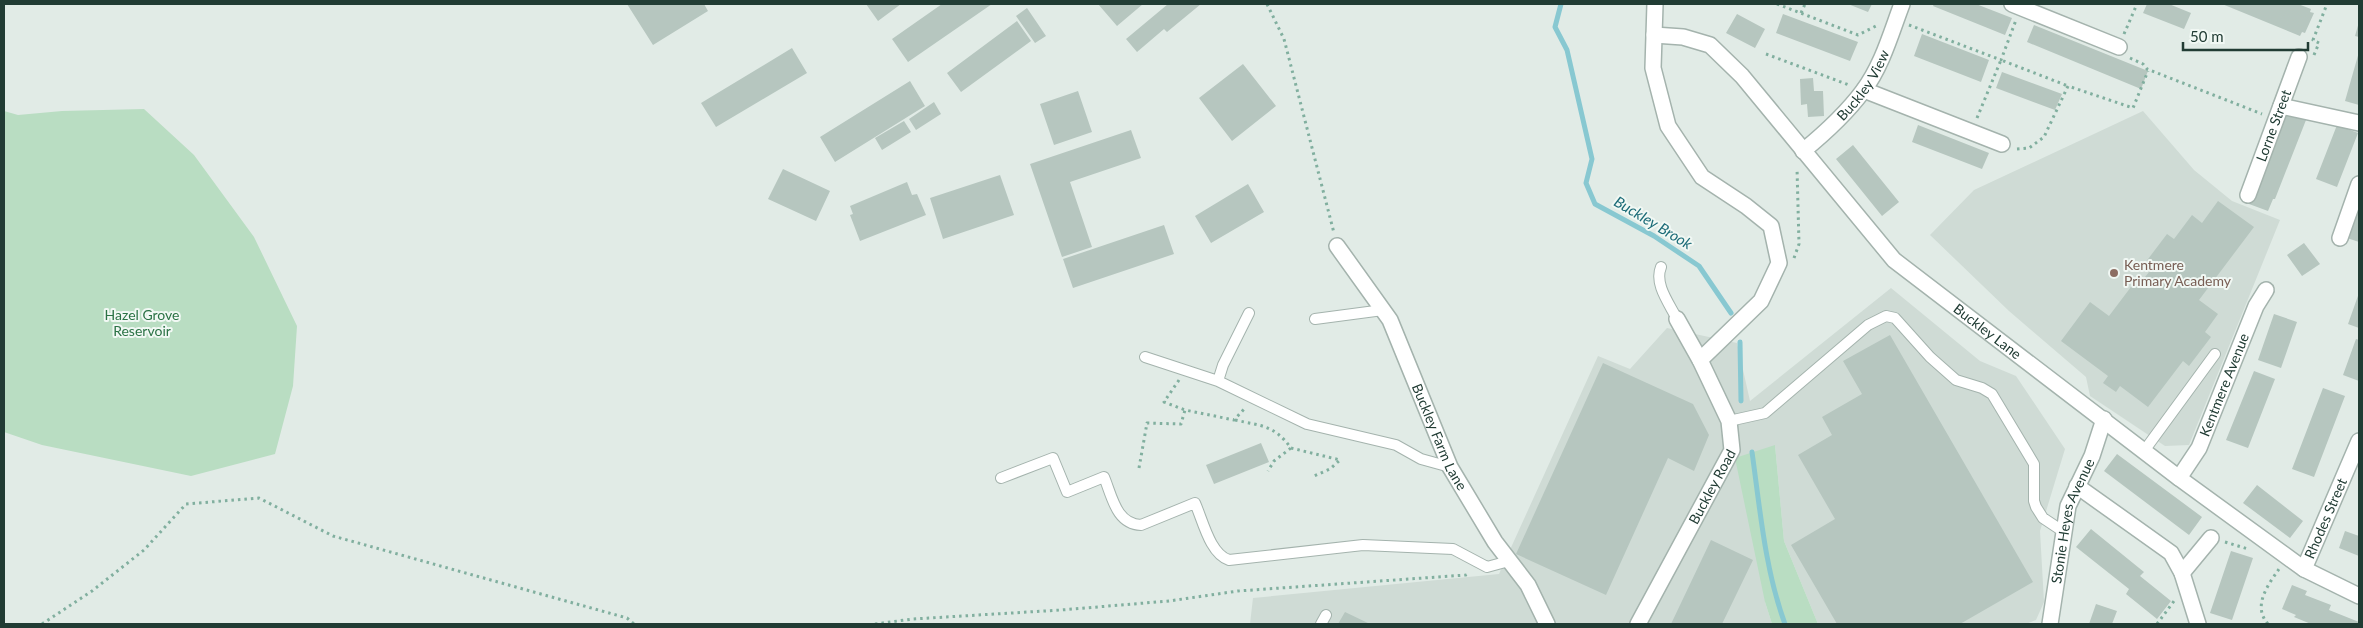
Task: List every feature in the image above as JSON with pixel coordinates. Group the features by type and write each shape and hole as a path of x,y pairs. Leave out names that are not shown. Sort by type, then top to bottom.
{"street":[{"path":"1655,4 1653,68 1668,126 1702,177 1746,206 1771,226 1779,263 1761,301 1700,360"},
{"name":"Buckley View","path":"1803,151 1831,128 1864,90 1887,45 1902,4"},
{"path":"2016,6 2119,47"},
{"name":"Buckley Lane","path":"1654,35 1683,37 1710,45 1742,76 1894,260 2179,478 2304,569 2359,596"},
{"name":"Lorne Street","path":"2248,196 2279,111 2306,57"},
{"path":"1864,90 2002,144"},
{"path":"2279,111 2359,123"},
{"path":"2340,238 2359,184"},
{"name":"Buckley Farm Lane","path":"1337,246 1390,320 1450,467 1495,542 1528,585 1547,624"},
{"name":"Kentmere Avenue","path":"2179,478 2199,448 2256,306 2266,290"},
{"name":"Buckley Road","path":"1638,624 1732,450 1729,421 1700,360 1677,319"},
{"name":"Stonie Heyes Avenue","path":"2050,624 2068,506 2092,456 2104,419"},
{"name":"Rhodes Street","path":"2304,569 2359,441"},
{"path":"2077,486 2171,553 2182,574 2198,624"},
{"path":"2182,574 2211,538"}],"lane":[{"path":"1661,267 1658,275 1659,283 1677,319"},
{"path":"1315,319 1383,310"},
{"path":"1218,381 1223,364 1249,314"},
{"path":"1729,421 1765,412 1868,325 1886,316 1895,318 1930,357 1956,380 1982,388 1992,394 2034,464 2034,500 2036,507 2043,518 2064,532"},
{"path":"2144,451 2214,354"},
{"path":"1145,358 1218,381 1306,424 1396,444 1421,458 1450,467"},
{"path":"1000,478 1053,458 1067,492 1104,478 1121,518 1132,525 1141,525 1195,503 1214,549 1222,558 1230,560 1363,545 1453,549 1487,567 1509,561"}],"path":[{"path":"1267,4 1284,39 1337,246"},
{"path":"1777,4 1858,35 1883,22 1896,19 2068,86 2133,108 2148,71"},
{"path":"1801,13 1805,4"},
{"path":"2136,4 2119,47 2121,54 2143,64 2147,69 2260,113 2279,111"},
{"path":"2306,57 2319,43 2313,40 2327,4"},
{"path":"1970,132 2001,60 2016,6"},
{"path":"1766,54 1864,90"},
{"path":"2002,144 2016,149 2028,148 2044,137 2068,86"},
{"path":"1774,275 1789,274 1799,244 1797,167 1803,151"},
{"path":"1187,370 1164,402 1185,410 1267,428 1280,434 1291,448 1340,460 1330,469 1314,476"},
{"path":"1234,420 1242,414 1252,398"},
{"path":"1139,468 1147,423 1180,424 1185,410"},
{"path":"1268,471 1274,461 1291,448"},
{"path":"42,624 92,591 144,550 186,504 258,498 333,536 627,618 634,624"},
{"path":"2211,538 2261,553 2268,542"},
{"path":"2268,624 2262,615 2263,594 2288,557"},
{"path":"875,624 913,619 1169,601 1238,591 1466,575 1487,567"},
{"path":"2157,624 2177,597 2188,592"}],"shaded area":[{"name":"Kentmere Primary Academy","path":"2143,111 2194,170 2232,201 2280,220 2189,445 2165,446 2090,396 2086,377 2009,311 1930,235 1974,190"},
{"path":"1891,288 1980,361 2016,376 2065,449 2040,531 2044,602 2036,620 2026,624 1818,624 1784,541 1775,445 1765,602 1772,624 1250,624 1253,598 1499,574 1598,356 1630,369 1667,328 1737,343 1750,401"}],"green space":[{"name":"Hazel Grove Reservoir","path":"144,109 194,155 254,237 297,326 293,386 275,454 191,476 42,445 4,432 4,111 18,115 62,111"},
{"path":"1775,445 1784,541 1818,624 1772,624 1765,602 1735,458"}],"building":[{"path":"627,4 704,4 708,11 653,45"},
{"path":"866,4 901,4 878,21"},
{"path":"942,4 992,4 908,62 892,39"},
{"path":"1098,4 1143,4 1117,26"},
{"path":"1168,4 1201,4 1167,32 1164,29 1137,52 1126,39"},
{"path":"1848,4 1872,4 1868,12"},
{"path":"1934,4 1976,4 2012,18 2005,35 1933,6"},
{"path":"2147,4 2169,4 2191,13 2184,29 2143,13"},
{"path":"2222,4 2298,4 2311,9 2310,12 2314,13 2305,33 2302,32 2300,36"},
{"path":"1027,8 1046,36 1035,43 1016,16"},
{"path":"1737,14 1765,29 1755,48 1726,33"},
{"path":"1783,14 1858,42 1850,61 1776,33"},
{"path":"1017,21 1031,41 961,92 947,73"},
{"path":"2359,22 2359,37 2355,36"},
{"path":"2034,25 2148,71 2141,89 2027,42"},
{"path":"1922,34 1989,60 1981,82 1914,56"},
{"path":"792,48 807,73 716,127 701,103"},
{"path":"2359,52 2359,105 2345,101"},
{"path":"1243,64 1276,106 1232,141 1199,98"},
{"path":"2002,72 2062,94 2055,110 1996,88"},
{"path":"1813,78 1814,91 1823,91 1824,116 1808,117 1807,104 1801,105 1800,79"},
{"path":"910,81 925,106 835,162 820,137"},
{"path":"1078,91 1092,132 1054,145 1040,104"},
{"path":"934,102 941,114 916,130 909,119"},
{"path":"2285,112 2306,120 2275,199 2273,199 2268,211 2249,204"},
{"path":"904,121 911,132 882,150 875,138"},
{"path":"1918,125 1989,153 1982,169 1912,142"},
{"path":"2337,125 2358,133 2337,187 2316,179"},
{"path":"1131,130 1141,158 1070,182 1092,247 1062,257 1030,164"},
{"path":"1853,145 1899,202 1882,216 1836,159"},
{"path":"783,169 830,191 816,221 768,199"},
{"path":"1000,175 1014,215 943,239 930,198"},
{"path":"907,182 912,195 917,194 926,215 860,241 850,215 853,214 850,206"},
{"path":"1248,184 1264,212 1211,243 1195,216"},
{"path":"2218,201 2254,227 2199,300 2218,314 2205,332 2211,337 2189,366 2183,361 2148,407 2120,386 2116,392 2103,383 2108,376 2061,341 2090,302 2109,316 2137,279 2141,282 2149,272 2142,267 2167,234 2174,239 2192,215 2202,223"},
{"path":"2359,204 2359,242 2347,238"},
{"path":"1164,225 1174,254 1073,288 1063,259"},
{"path":"2304,243 2320,264 2302,276 2287,255"},
{"path":"2359,293 2359,328 2348,324"},
{"path":"2274,314 2297,322 2281,368 2258,360"},
{"path":"1890,335 2033,582 1960,624 1837,624 1791,545 1835,519 1798,455 1832,435 1822,417 1862,394 1843,361"},
{"path":"2356,339 2359,340 2359,381 2343,375"},
{"path":"1603,363 1693,404 1709,435 1694,471 1668,458 1606,595 1516,554"},
{"path":"2254,371 2275,379 2248,448 2226,440"},
{"path":"2323,388 2345,396 2314,477 2292,469"},
{"path":"1261,443 1269,462 1214,484 1206,465"},
{"path":"2117,454 2202,517 2189,535 2104,471"},
{"path":"2257,485 2303,521 2290,538 2243,503"},
{"path":"2091,529 2144,572 2140,576 2171,601 2157,619 2126,594 2129,589 2076,547"},
{"path":"2345,531 2359,536 2359,556 2339,548"},
{"path":"1711,540 1753,560 1722,624 1671,624"},
{"path":"2231,551 2253,558 2232,620 2210,613"},
{"path":"2292,585 2307,591 2305,595 2331,605 2329,610 2359,622 2359,624 2311,624 2294,617 2296,615 2282,609"},
{"path":"2096,604 2117,611 2112,624 2089,624"},
{"path":"1345,612 1370,624 1338,624"}],"waterway":[{"name":"Buckley Brook","path":"1561,4 1555,27 1567,50 1592,159 1586,183 1595,204 1654,236 1699,266 1731,313"},
{"name":"Buckley Brook","path":"1740,342 1741,401"},
{"name":"Buckley Brook","path":"1752,452 1768,561 1785,624"}],"place":[{"name":"Kentmere Primary Academy","path":"2114,273"}]}
